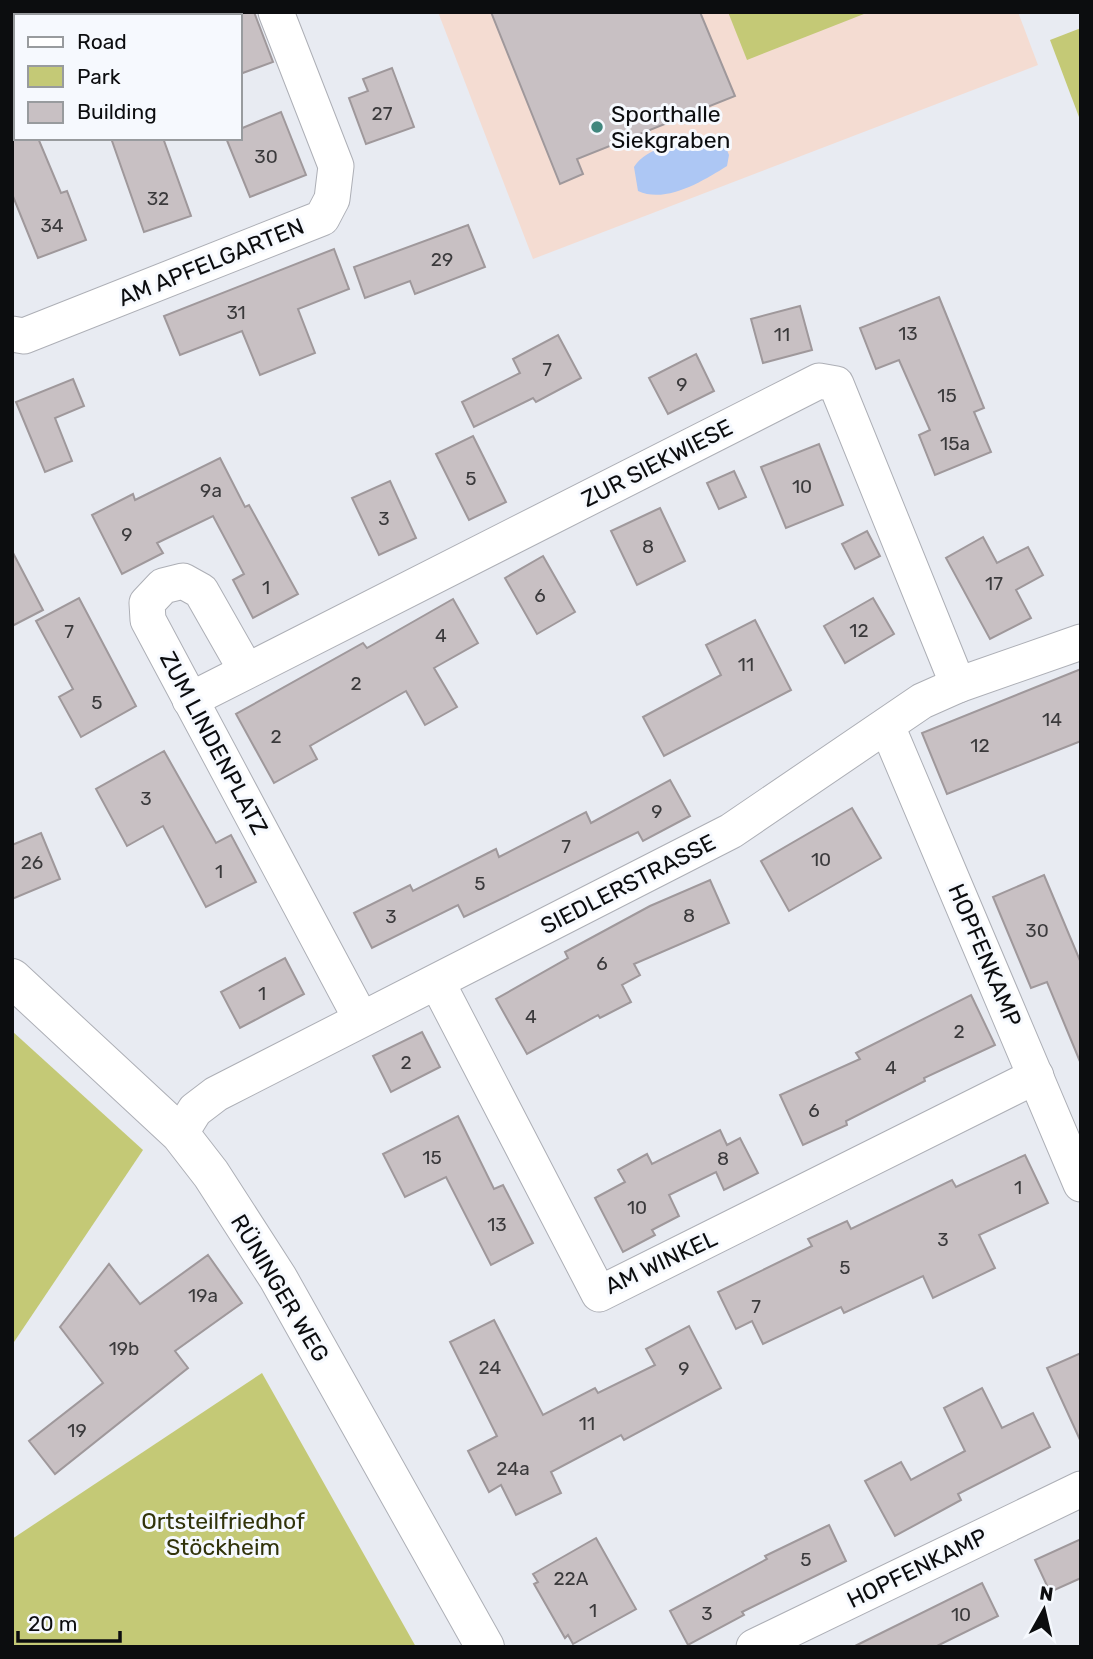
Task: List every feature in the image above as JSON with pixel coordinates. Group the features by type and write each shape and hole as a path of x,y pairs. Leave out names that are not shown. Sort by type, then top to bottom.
{"street":[{"name":"AM APFELGARTEN","path":"12,334 24,336 322,218 332,199 336,166 276,12"},
{"name":"ZUR SIEKWIESE","path":"190,700 819,381 836,384 958,685"},
{"name":"ZUM LINDENPLATZ","path":"246,670 201,592 183,581 163,586 147,603 148,620 361,1019"},
{"name":"SIEDLERSTRASSE","path":"180,1134 195,1110 216,1094 731,831 922,701 958,685 1081,642"},
{"name":"HOPFENKAMP","path":"887,726 1081,1184"},
{"name":"RÜNINGER WEG","path":"12,978 180,1134 211,1174 278,1278 485,1647"},
{"name":"AM WINKEL","path":"437,982 599,1294 1036,1076"},
{"name":"HOPFENKAMP","path":"754,1647 1081,1489"}],"shaded area":[{"path":"438,12 1018,12 1038,65 533,259"}],"green space":[{"path":"728,12 869,12 747,60"},
{"path":"1081,28 1081,116 1079,117 1050,40"},
{"path":"12,1031 143,1150 12,1345"},
{"name":"Ortsteilfriedhof Stöckheim","path":"262,1373 416,1647 12,1647 12,1539"}],"water":[{"path":"697,139 725,145 729,155 727,166 696,184 672,193 660,195 638,191 634,167 640,160 662,147"}],"building":[{"path":"254,12 273,62 242,73 242,14"},
{"name":"Sporthalle Siekgraben","path":"491,12 700,12 735,96 577,159 583,174 560,184"},
{"path":"392,68 414,127 366,144 349,98 368,91 363,79"},
{"path":"281,112 306,175 250,197 227,140 242,140 242,128"},
{"path":"12,138 39,140 61,193 67,191 86,240 38,258 12,194"},
{"path":"112,140 164,140 191,216 144,232"},
{"path":"468,225 485,267 415,294 410,281 365,298 354,267"},
{"path":"334,249 349,289 298,309 315,353 260,375 242,331 180,355 164,316"},
{"path":"939,297 984,408 974,412 991,452 935,475 919,435 930,430 899,360 876,369 860,328"},
{"path":"800,306 812,350 763,363 751,319"},
{"path":"558,335 581,378 536,402 533,398 474,427 462,402 520,373 513,359"},
{"path":"696,354 714,391 668,414 649,378"},
{"path":"73,379 84,406 55,418 72,461 45,472 16,402"},
{"path":"473,436 506,502 469,520 436,454"},
{"path":"819,444 843,505 786,528 761,467"},
{"path":"220,458 245,507 249,505 298,594 253,618 233,580 244,574 213,516 157,543 163,553 122,574 92,515 133,494 135,500"},
{"path":"734,471 746,497 719,509 707,483"},
{"path":"390,481 416,538 379,555 352,498"},
{"path":"660,508 685,561 637,585 611,531"},
{"path":"867,531 880,556 855,569 842,544"},
{"path":"983,537 997,563 1028,547 1043,575 1016,590 1031,618 990,639 946,558"},
{"path":"12,551 43,610 12,626"},
{"path":"543,556 575,612 537,634 505,578"},
{"path":"79,598 136,706 81,737 59,697 73,689 36,621"},
{"path":"873,598 894,634 845,663 824,626"},
{"path":"453,599 478,643 434,668 457,707 425,725 406,691 310,746 317,759 274,783 236,714 363,643 367,648"},
{"path":"755,620 791,690 664,756 643,717 721,675 706,645"},
{"path":"1081,669 1081,741 947,794 922,733"},
{"path":"164,751 216,843 231,835 256,882 206,907 163,826 127,846 96,789"},
{"path":"670,780 690,816 643,841 638,832 464,917 458,905 372,948 354,913 410,885 413,891 496,849 499,857 586,812 591,823"},
{"path":"852,808 881,858 789,911 761,861"},
{"path":"41,833 60,879 12,899 12,845"},
{"path":"1044,875 1081,963 1081,1064 1047,982 1031,988 993,897"},
{"path":"710,880 729,923 634,964 640,975 622,985 631,1002 600,1018 598,1015 527,1054 496,999 568,958 565,952 650,906"},
{"path":"285,958 304,994 240,1028 221,992"},
{"path":"971,995 995,1045 924,1078 925,1081 846,1121 847,1125 803,1145 780,1095 860,1059 856,1053"},
{"path":"422,1032 440,1067 391,1092 373,1056"},
{"path":"458,1116 494,1189 503,1185 533,1243 491,1265 446,1177 405,1197 383,1154"},
{"path":"720,1130 727,1145 740,1138 758,1173 724,1190 716,1172 669,1195 679,1216 652,1230 655,1235 623,1252 595,1198 625,1182 618,1170 647,1154 652,1164"},
{"path":"1025,1155 1048,1203 979,1235 995,1268 933,1298 923,1276 844,1313 841,1307 763,1344 752,1321 736,1329 718,1292 812,1246 808,1239 847,1221 851,1229 952,1180 956,1187"},
{"path":"208,1255 242,1303 175,1351 188,1368 55,1474 29,1441 103,1383 60,1327 109,1264 140,1304"},
{"path":"494,1320 543,1415 595,1388 598,1393 655,1365 646,1349 689,1326 721,1388 624,1440 621,1435 551,1472 561,1493 516,1515 501,1485 489,1492 468,1451 497,1436 450,1342"},
{"path":"1081,1353 1081,1442 1047,1368"},
{"path":"982,1388 1002,1428 1033,1413 1050,1447 958,1494 961,1500 895,1536 865,1481 901,1462 911,1480 965,1451 944,1408"},
{"path":"829,1525 846,1561 742,1612 744,1615 688,1645 670,1611 767,1559 765,1556"},
{"path":"596,1538 636,1609 573,1644 568,1635 565,1638 534,1584 538,1582 533,1574"},
{"path":"1081,1539 1081,1578 1050,1592 1035,1560"},
{"path":"982,1583 998,1616 935,1647 853,1647"}],"place":[{"name":"Sporthalle Siekgraben","path":"597,127"}]}
